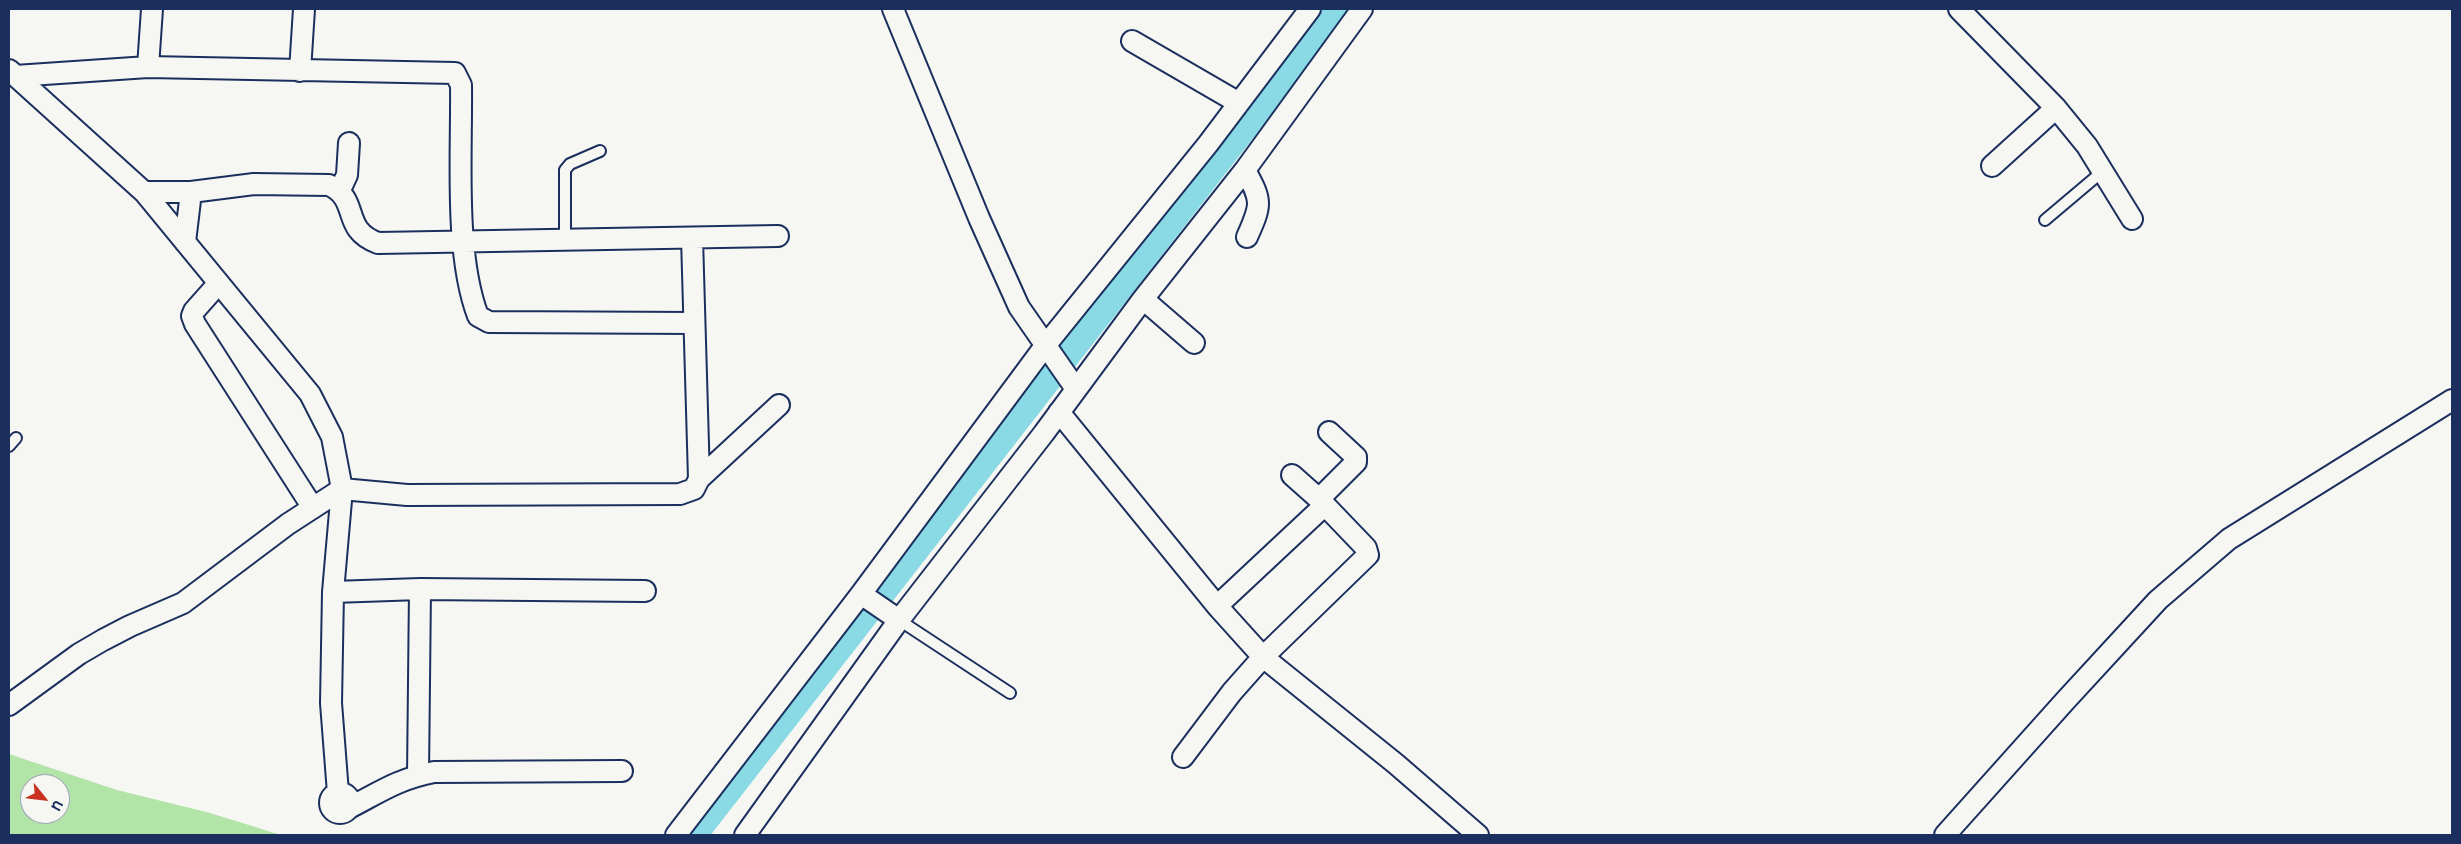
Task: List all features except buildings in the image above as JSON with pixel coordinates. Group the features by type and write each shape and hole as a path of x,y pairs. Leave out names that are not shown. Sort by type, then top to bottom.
{"street":[{"path":"148,67 152,9"},
{"path":"300,71 304,9"},
{"path":"893,9 979,218 1019,307 1074,387"},
{"path":"676,835 865,597 1046,346 1239,103 1310,9"},
{"path":"745,835 894,617 1059,412 1074,387 1244,170 1362,9"},
{"path":"1959,9 2056,108 2087,146 2132,219"},
{"path":"1132,41 1239,103"},
{"path":"12,73 148,67 455,73 461,85 463,241 474,304 478,316 489,322 694,323"},
{"path":"12,73 144,192 310,394 332,437 342,489 333,592 331,703 343,801 418,775 434,772 477,770 622,771"},
{"path":"1992,166 2056,108"},
{"path":"340,190 347,175 350,143"},
{"path":"1244,170 1258,194 1255,219 1247,236"},
{"path":"144,192 191,192 254,184 328,185 340,190 347,202 357,230 366,238 378,243 778,236"},
{"path":"185,242 191,192"},
{"path":"692,238 699,479"},
{"path":"218,284 194,311 192,316 195,324 314,508"},
{"path":"1143,299 1194,343"},
{"path":"1945,835 2064,701 2158,600 2230,539 2452,400"},
{"path":"9,705 79,654 130,626 183,603 342,489 407,495 680,494 694,489 699,479 779,406"},
{"path":"1059,412 1217,606 1263,657 1396,764 1478,835"},
{"path":"1217,606 1322,502 1356,462 1356,457 1329,432"},
{"path":"1183,757 1232,692 1263,657 1368,555 1366,548 1322,502 1292,475"},
{"path":"333,592 420,589 646,592"},
{"path":"418,775 420,589"},
{"path":"865,597 894,617"}],"lane":[{"path":"565,240 566,170 570,164 600,151"},
{"path":"2045,220 2103,171"},
{"path":"9,446 16,438"},
{"path":"894,617 1010,694"}],"green space":[{"path":"9,754 69,774 20,774 20,824 70,824 70,774 117,790 210,813 281,835 9,834"}],"waterway":[{"path":"691,835 1334,9"}]}
